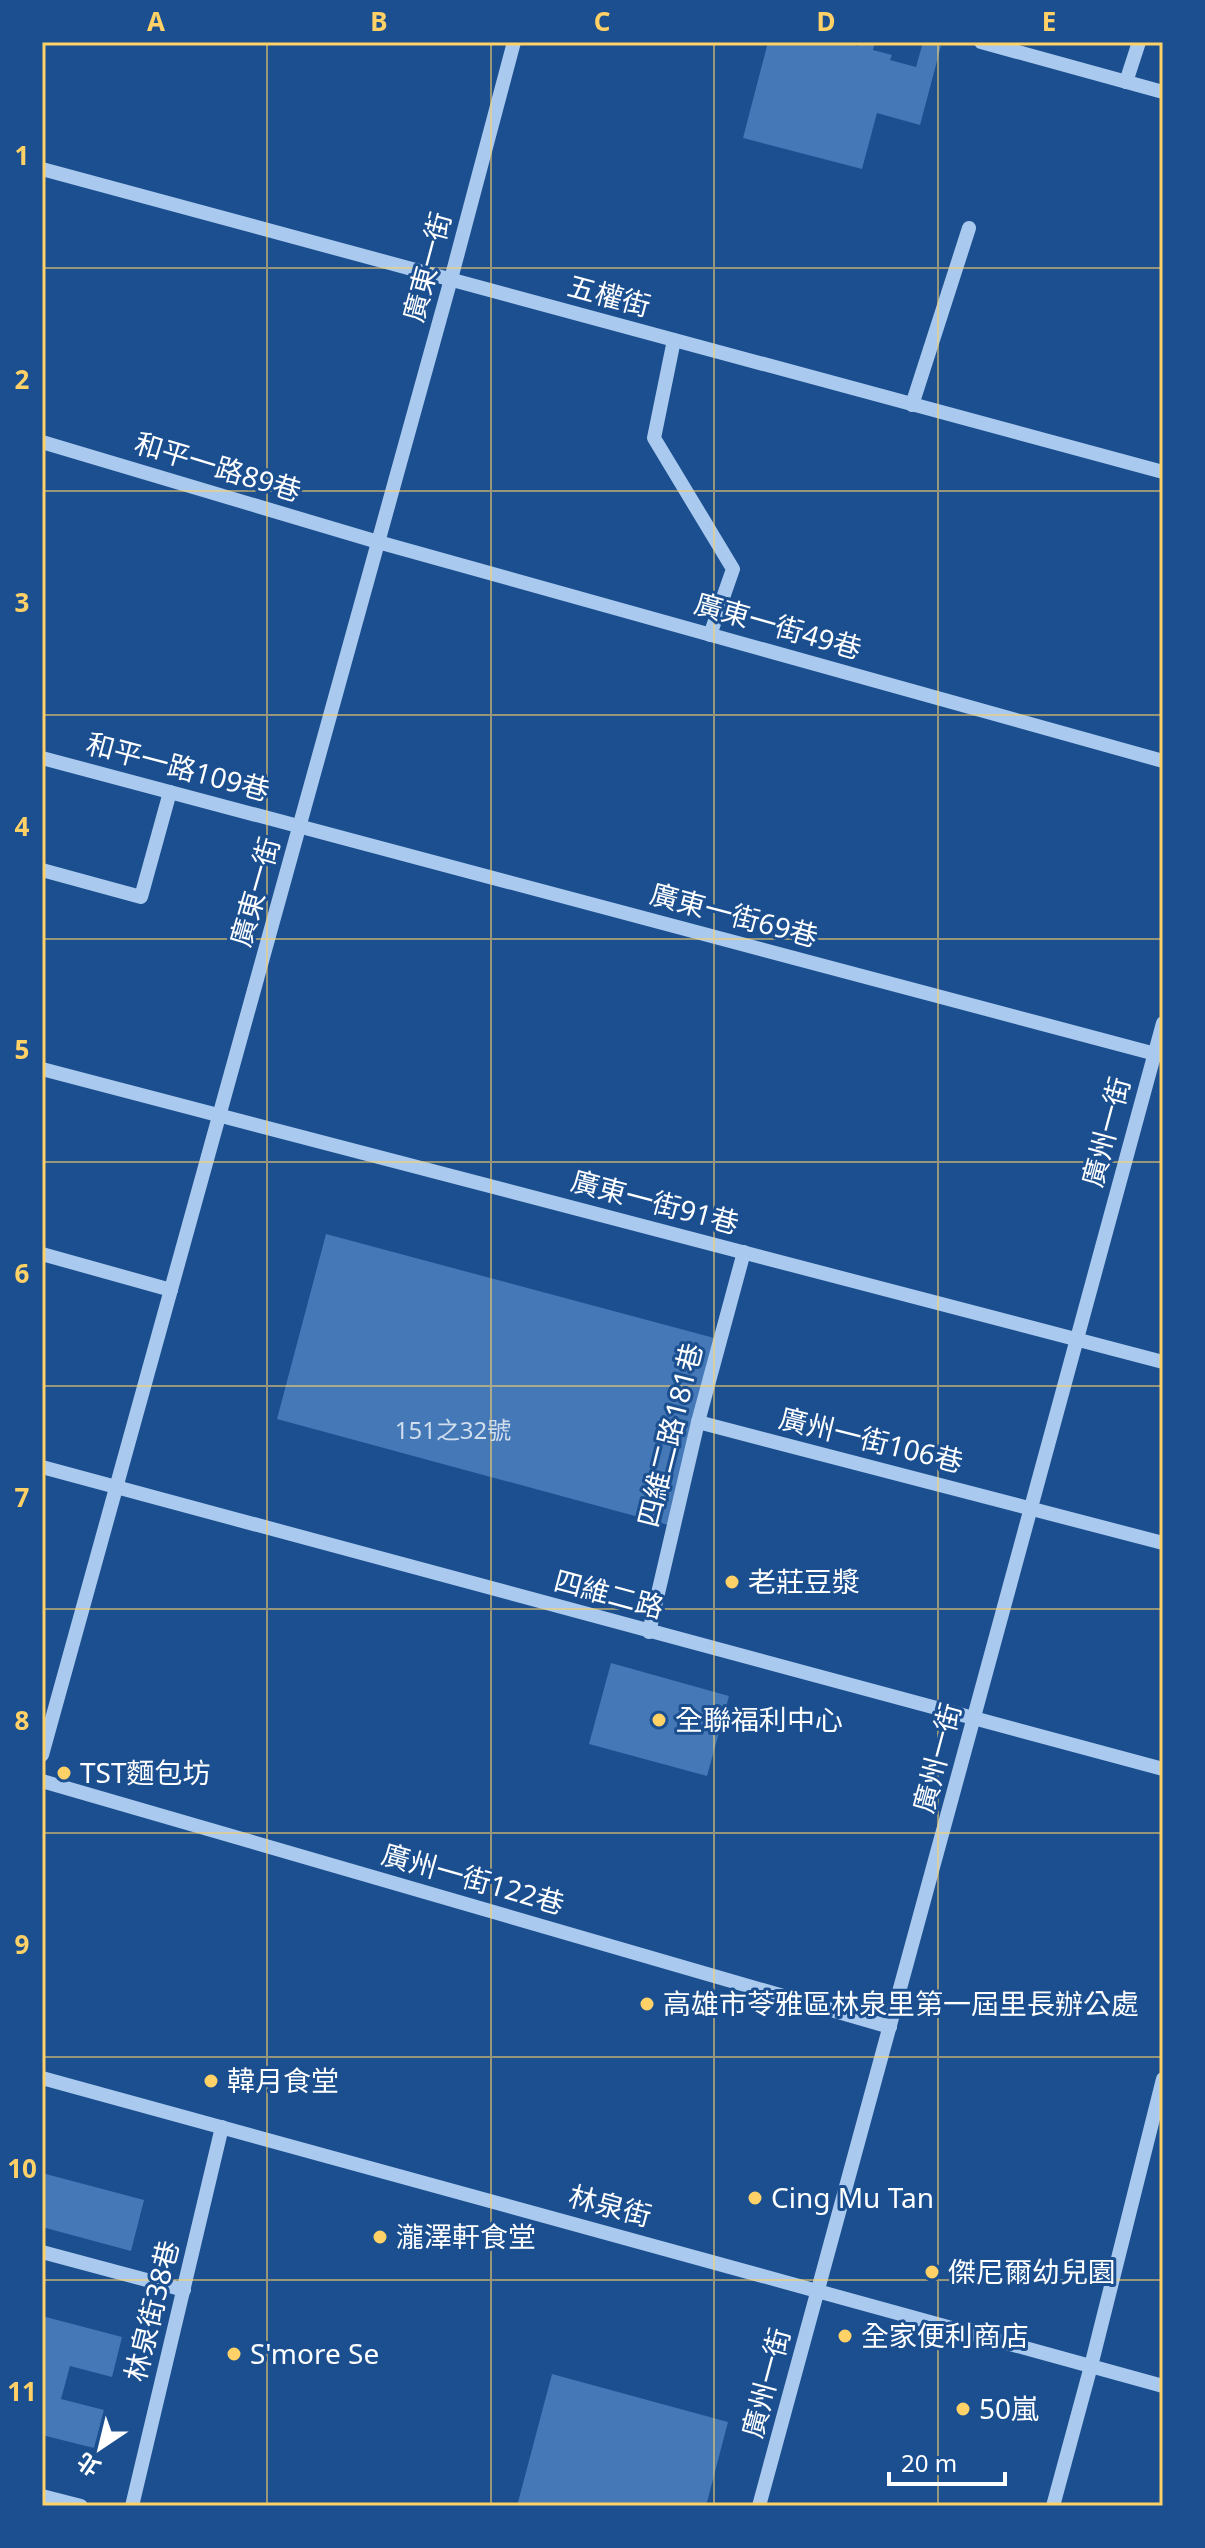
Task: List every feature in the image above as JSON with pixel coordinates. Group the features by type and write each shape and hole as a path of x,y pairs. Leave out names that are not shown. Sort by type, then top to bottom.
{"street":[{"name":"廣東一街","path":"42,1755 514,42"},
{"path":"981,42 1163,92"},
{"path":"1126,82 1139,42"},
{"name":"五權街","path":"42,169 1163,472"},
{"path":"912,405 969,228"},
{"path":"674,340 654,438 733,569 710,635"},
{"name":"和平一路89巷","path":"42,442 378,542"},
{"name":"廣東一街49巷","path":"378,542 1163,761"},
{"name":"和平一路109巷","path":"42,758 300,826"},
{"path":"42,870 141,897 170,792"},
{"name":"廣東一街69巷","path":"300,826 1159,1054"},
{"name":"廣州一街","path":"759,2506 1077,1338 1159,1054 1163,1023"},
{"name":"廣東一街91巷","path":"42,1069 1163,1362"},
{"name":"四維二路181巷","path":"649,1632 698,1422 744,1252"},
{"path":"42,1254 171,1290"},
{"name":"廣州一街106巷","path":"698,1422 1163,1543"},
{"name":"四維二路","path":"42,1467 1163,1769"},
{"name":"廣州一街122巷","path":"42,1781 890,2027"},
{"name":"林泉街","path":"42,2078 1163,2386"},
{"path":"1053,2506 1163,2079"},
{"name":"林泉街38巷","path":"132,2506 222,2127"},
{"path":"42,2252 184,2290"},
{"path":"42,2496 81,2506"}],"building":[{"path":"768,42 843,42 858,46 859,42 875,42 873,50 892,55 890,60 916,67 923,42 941,46 920,125 877,113 862,169 743,138"},
{"path":"326,1234 718,1339 668,1525 277,1419"},
{"name":"全聯福利中心","path":"611,1663 729,1696 707,1776 589,1744"},
{"path":"42,2173 144,2200 131,2251 42,2227"},
{"path":"42,2316 122,2337 112,2377 70,2366 61,2399 104,2410 94,2448 42,2435"},
{"path":"552,2374 728,2422 706,2506 517,2506"}],"place":[{"name":"老莊豆漿","path":"732,1582"},
{"name":"全聯福利中心","path":"659,1720"},
{"name":"TST麵包坊","path":"64,1773"},
{"name":"高雄市苓雅區林泉里第一屆里長辦公處","path":"647,2004"},
{"name":"韓月食堂","path":"211,2081"},
{"name":"Cing Mu Tan","path":"755,2198"},
{"name":"瀧澤軒食堂","path":"380,2237"},
{"name":"傑尼爾幼兒園","path":"932,2272"},
{"name":"全家便利商店","path":"845,2336"},
{"name":"S'more Se","path":"234,2354"},
{"name":"50嵐","path":"963,2409"}]}
